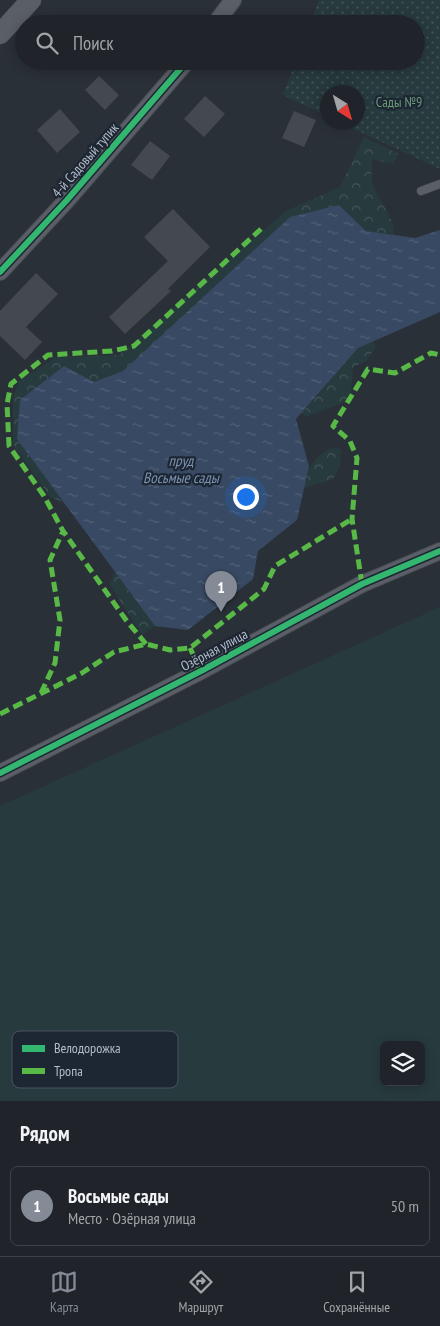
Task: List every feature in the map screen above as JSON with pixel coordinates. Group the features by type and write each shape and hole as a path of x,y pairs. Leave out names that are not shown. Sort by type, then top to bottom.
{"street":[{"path":"17,15 31,0"},
{"path":"221,15 232,0"},
{"path":"0,34 15,18"},
{"name":"4-й Садовый тупик","path":"0,272 68,200 179,70"},
{"name":"Озёрная улица","path":"0,773 201,672 362,584 440,551"}],"lane":[{"path":"421,191 440,184"}],"green space":[{"name":"Сады №9","path":"319,0 440,0 440,169 356,130 365,130 365,85 320,85 320,113 283,95 293,70 425,70 425,15 313,15"},
{"path":"364,137 399,154 393,164 372,159 374,187 391,220 394,235 366,231 339,205 290,217 123,371 94,382 17,439 64,503 50,497 13,445 13,398 19,381 56,357 119,355 286,211 340,187"},
{"path":"373,341 376,347 366,361 353,367 351,391 345,402 305,417 302,413 358,348"},
{"path":"332,448 341,449 340,466 333,479 302,489 312,464 320,455"},
{"path":"115,572 155,626 142,635 109,584"},
{"path":"440,607 440,1101 0,1101 0,806"}],"water":[{"name":"пруд Восьмые сады","path":"339,205 366,231 415,238 440,230 440,312 358,348 296,419 309,466 297,520 258,551 253,579 188,630 155,626 17,439 20,400 64,366 94,382 123,371 290,217"}],"building":[{"path":"99,76 119,95 105,110 85,90"},
{"path":"205,96 225,114 204,137 184,119"},
{"path":"60,109 80,132 57,153 37,130"},
{"path":"294,111 316,120 304,147 282,138"},
{"path":"150,141 170,156 152,180 131,165"},
{"path":"173,209 210,247 168,289 171,291 125,334 109,317 168,261 144,237"},
{"path":"36,273 58,294 26,327 42,342 25,360 0,336 0,311"}],"marked path":[{"path":"146,644 126,620 63,531 44,496 9,446 7,404 11,384 48,355 112,351 134,346 261,229"},
{"path":"362,584 352,519 357,458 350,441 333,426 368,369 395,373 431,353 440,355"},
{"path":"0,714 82,673 114,652 146,644 170,650 190,648 264,589 275,566 352,519"},
{"path":"41,693 55,663 60,620 50,560 63,531"},
{"path":"190,648 201,671"}],"cycle path":[{"path":"0,272 67,200 179,70"},
{"path":"0,773 201,671 362,584 440,551"}],"place":[{"name":"Восьмые сады","path":"221,612"}]}
